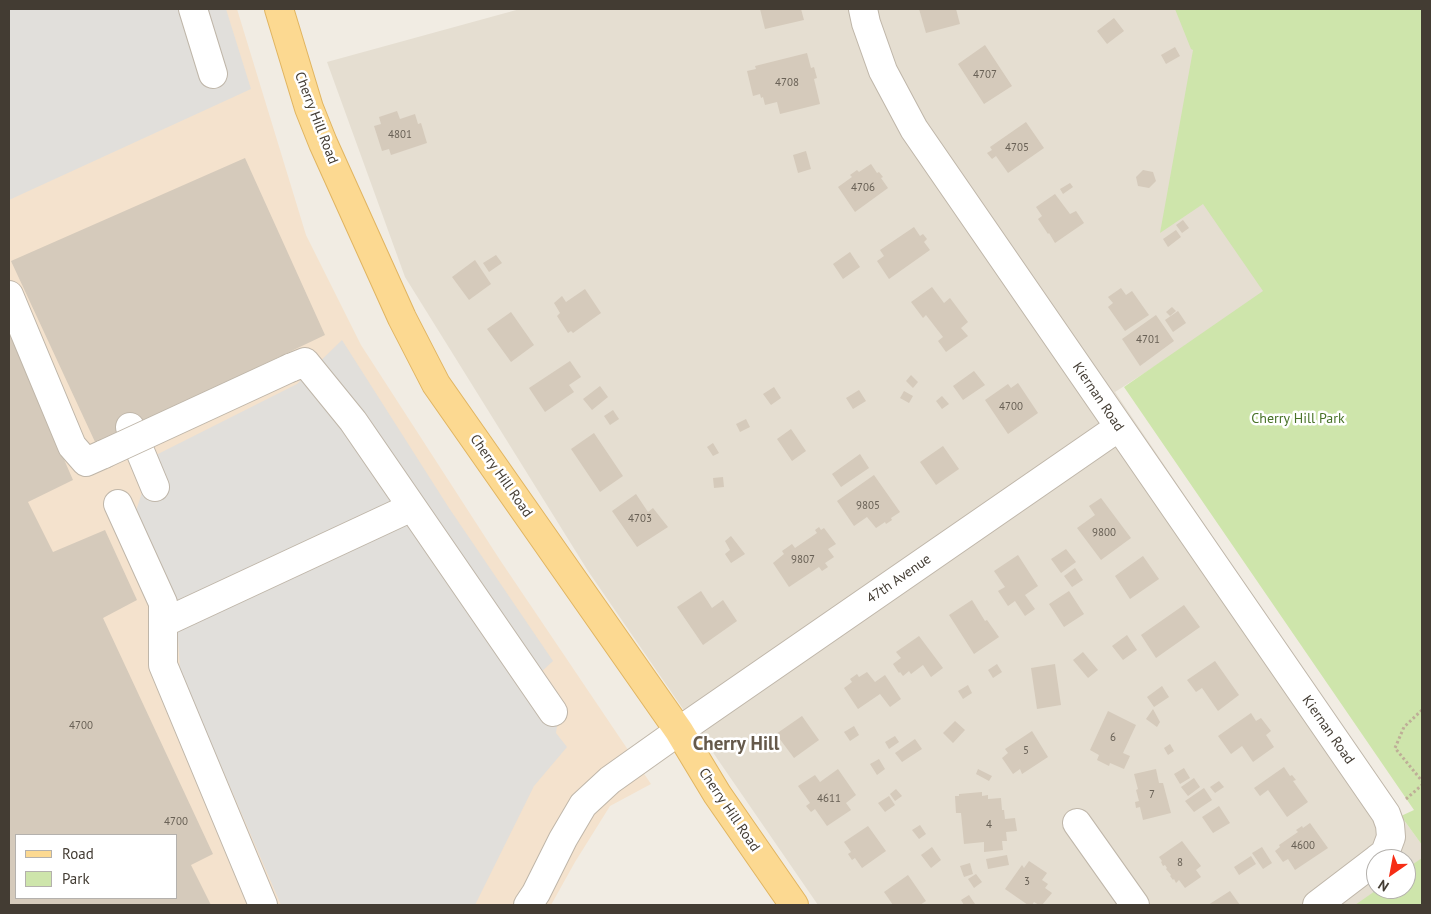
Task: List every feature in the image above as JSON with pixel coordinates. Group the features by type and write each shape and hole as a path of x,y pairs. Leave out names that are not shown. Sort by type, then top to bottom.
{"main road":[{"name":"Cherry Hill Road","path":"279,9 309,108 323,144 362,226 402,318 436,384 679,731 717,794 794,905"}],"street":[{"path":"194,9 213,74"},
{"name":"Kiernan Road","path":"863,9 883,71 914,129 1386,814 1391,836 1386,849"},
{"path":"9,295 72,446 86,462 305,362 353,421 553,712"},
{"name":"47th Avenue","path":"528,905 583,805 610,780 1119,427"},
{"path":"130,428 155,487"},
{"path":"118,504 163,603 163,665 263,905"},
{"path":"163,623 412,507"},
{"path":"1077,823 1135,905"},
{"name":"Kiernan Road","path":"1318,905 1366,868"}],"path":[{"path":"1422,710 1404,727 1395,748 1422,781"}],"shaded area":[{"path":"9,9 237,9 306,235 361,345 500,560 651,784 610,806 551,905 9,905"},
{"path":"9,9 226,9 251,89 9,200"},
{"path":"520,9 1197,9 1270,292 1115,392 1422,845 1422,871 1416,876 1416,849 1366,849 1366,899 1388,899 1380,905 818,905 588,571 405,277 327,62"},
{"path":"342,340 449,508 553,661 540,673 560,705 556,733 567,747 534,786 475,905 281,905 180,671 176,604 136,511 154,456 297,384"}],"green space":[{"name":"Cherry Hill Park","path":"1175,9 1422,9 1422,845 1401,816 1414,810 1124,387 1263,291 1203,204 1160,233 1193,50"},
{"path":"1422,858 1422,905 1355,905 1366,897 1366,899 1416,899 1416,862"}],"building":[{"path":"760,9 801,9 804,20 765,29"},
{"path":"919,9 956,9 960,24 926,33"},
{"path":"1114,18 1124,31 1107,44 1097,31"},
{"path":"985,45 1012,86 984,104 958,64"},
{"path":"1175,47 1180,56 1166,64 1161,55"},
{"path":"807,53 811,68 814,67 817,78 814,79 820,104 780,114 777,102 765,105 760,94 753,96 747,71 756,69 755,66"},
{"path":"397,111 400,119 415,114 418,124 421,123 427,143 391,155 389,149 382,151 374,126 381,124 379,117"},
{"path":"1026,122 1044,148 1008,173 996,156 992,159 987,153 992,150 990,147"},
{"path":"806,151 811,169 798,173 793,155"},
{"path":"245,158 325,335 96,444 11,261"},
{"path":"871,164 877,173 879,172 883,177 881,178 888,188 855,212 838,187 852,177 850,175 857,170 859,172"},
{"path":"1143,170 1153,172 1156,181 1149,188 1138,186 1136,177"},
{"path":"1070,183 1073,187 1063,194 1060,189"},
{"path":"1055,194 1070,214 1076,211 1084,223 1055,243 1038,219 1042,216 1036,207"},
{"path":"1183,220 1189,228 1182,233 1176,225"},
{"path":"914,227 920,236 923,234 927,239 924,242 930,250 889,279 877,261 884,256 880,250"},
{"path":"1176,230 1181,237 1168,247 1163,239"},
{"path":"850,252 860,267 843,279 833,264"},
{"path":"496,255 502,263 489,272 483,263"},
{"path":"475,260 491,284 469,300 452,277"},
{"path":"932,287 944,303 950,298 968,322 961,328 968,336 946,352 938,341 943,337 926,315 923,318 911,302"},
{"path":"1121,288 1126,295 1132,291 1149,315 1125,331 1108,307 1113,303 1108,297"},
{"path":"585,289 601,313 573,333 571,331 568,333 557,316 560,313 554,303 562,296 566,302"},
{"path":"1172,307 1176,311 1170,316 1166,312"},
{"path":"1178,311 1186,323 1173,332 1165,320"},
{"path":"511,312 534,345 511,362 487,329"},
{"path":"1156,315 1174,341 1140,366 1122,339"},
{"path":"9,333 73,480 28,502 53,552 105,530 137,600 103,618 213,854 191,865 211,905 9,905"},
{"path":"570,361 581,377 569,385 574,392 545,412 529,388"},
{"path":"974,371 985,385 963,400 953,386"},
{"path":"911,375 918,382 913,388 906,381"},
{"path":"1018,383 1038,413 1008,434 985,400 1008,384 1011,388"},
{"path":"600,386 608,397 592,410 583,399"},
{"path":"774,387 781,398 771,405 763,394"},
{"path":"859,390 866,401 853,409 846,398"},
{"path":"904,391 913,396 909,403 900,398"},
{"path":"942,396 949,404 942,409 936,401"},
{"path":"613,410 619,419 610,425 604,416"},
{"path":"746,419 750,427 740,432 736,424"},
{"path":"791,429 806,451 792,461 777,439"},
{"path":"594,433 623,476 600,492 571,449"},
{"path":"713,443 719,453 713,456 707,447"},
{"path":"943,446 959,469 936,485 920,462"},
{"path":"860,454 869,468 841,487 832,474"},
{"path":"874,475 900,512 886,524 885,522 876,528 867,517 854,526 837,501"},
{"path":"723,477 724,487 714,488 713,478"},
{"path":"636,494 648,512 653,508 668,527 637,547 612,511"},
{"path":"1101,498 1131,538 1101,560 1077,528 1095,515 1089,506"},
{"path":"819,527 821,530 824,528 836,544 828,549 834,557 825,563 828,567 822,571 819,567 789,587 773,563 784,554 782,551 792,544 795,548 817,533 815,530"},
{"path":"731,536 745,554 731,563 725,554 730,550 725,541"},
{"path":"1066,549 1076,562 1061,573 1051,559"},
{"path":"1018,555 1038,586 1025,595 1035,609 1025,616 1015,601 1008,606 998,591 1005,587 994,571"},
{"path":"1143,556 1159,579 1130,599 1115,576"},
{"path":"1075,568 1083,580 1072,587 1064,576"},
{"path":"701,591 712,608 723,600 737,621 703,645 677,607"},
{"path":"1069,591 1084,614 1064,627 1049,604"},
{"path":"972,600 985,621 987,620 999,637 974,654 949,615"},
{"path":"1184,605 1200,627 1156,658 1141,635"},
{"path":"1127,635 1137,650 1123,660 1112,646"},
{"path":"919,636 943,668 931,677 923,665 911,674 909,671 903,676 893,664 901,658 896,652"},
{"path":"1083,652 1098,670 1088,678 1073,660"},
{"path":"1215,661 1239,695 1218,711 1202,688 1196,692 1187,680"},
{"path":"997,664 1002,672 993,678 988,670"},
{"path":"1055,664 1061,705 1037,709 1031,668"},
{"path":"867,672 875,682 885,675 901,699 890,707 880,694 858,709 844,688 852,682 850,679 857,674 859,677"},
{"path":"968,685 972,693 963,699 958,691"},
{"path":"1162,686 1169,697 1154,707 1147,697"},
{"path":"1153,709 1160,722 1157,727 1146,719"},
{"path":"1108,711 1136,725 1123,753 1130,756 1124,769 1110,763 1109,766 1097,760 1099,755 1090,750"},
{"path":"1251,713 1256,721 1261,718 1271,731 1266,735 1274,747 1253,762 1242,746 1231,754 1218,736"},
{"path":"802,716 819,740 794,758 776,734"},
{"path":"955,721 965,730 953,743 943,733"},
{"path":"854,726 859,735 850,741 844,732"},
{"path":"1032,731 1048,757 1022,774 1020,769 1013,774 1002,758 1008,753 1005,749"},
{"path":"895,736 899,742 889,749 885,742"},
{"path":"915,739 922,749 902,762 895,753"},
{"path":"1170,744 1174,751 1168,755 1164,748"},
{"path":"879,759 885,769 877,775 870,764"},
{"path":"1284,767 1290,776 1292,775 1296,780 1293,781 1308,802 1287,817 1268,790 1260,796 1254,788"},
{"path":"1184,768 1190,778 1180,784 1174,774"},
{"path":"838,769 856,795 846,803 851,810 827,826 815,809 811,812 806,806 810,803 798,786 815,775 820,782"},
{"path":"978,769 992,776 989,781 976,774"},
{"path":"1156,769 1159,783 1163,783 1171,813 1143,820 1140,807 1136,808 1135,802 1139,801 1134,774"},
{"path":"1194,778 1200,787 1188,796 1181,787"},
{"path":"1219,781 1224,787 1215,793 1210,787"},
{"path":"1204,788 1212,800 1194,812 1185,801"},
{"path":"896,789 902,796 895,801 890,794"},
{"path":"982,792 982,796 988,795 988,799 1001,798 1005,819 1015,818 1017,831 1006,832 1007,841 1002,841 1003,850 984,852 984,842 964,844 961,813 956,813 955,796"},
{"path":"889,796 895,805 885,812 878,803"},
{"path":"1219,806 1230,823 1213,833 1202,817"},
{"path":"1310,823 1328,848 1295,870 1288,859 1283,862 1275,851 1280,847 1279,845 1298,832 1296,830"},
{"path":"920,825 926,834 919,839 912,830"},
{"path":"868,826 886,851 862,868 855,858 852,860 848,854 851,852 844,842"},
{"path":"1182,841 1201,866 1196,870 1201,877 1185,888 1179,880 1176,883 1173,880 1159,857"},
{"path":"932,847 941,860 931,868 921,855"},
{"path":"1262,847 1272,863 1263,869 1252,853"},
{"path":"1007,855 1009,865 988,869 986,859"},
{"path":"1251,856 1256,864 1239,875 1234,867"},
{"path":"1029,861 1047,873 1042,880 1048,884 1045,888 1052,893 1042,905 1034,902 1032,905 1028,905 1005,889 1022,865 1024,868"},
{"path":"970,863 973,874 964,877 960,866"},
{"path":"976,874 982,882 974,888 968,879"},
{"path":"908,875 926,901 920,905 893,905 884,892"},
{"path":"1230,891 1240,905 1208,905"},
{"path":"969,895 975,904 964,905 961,900"}],"district":[{"name":"Cherry Hill","path":"736,745"}]}
